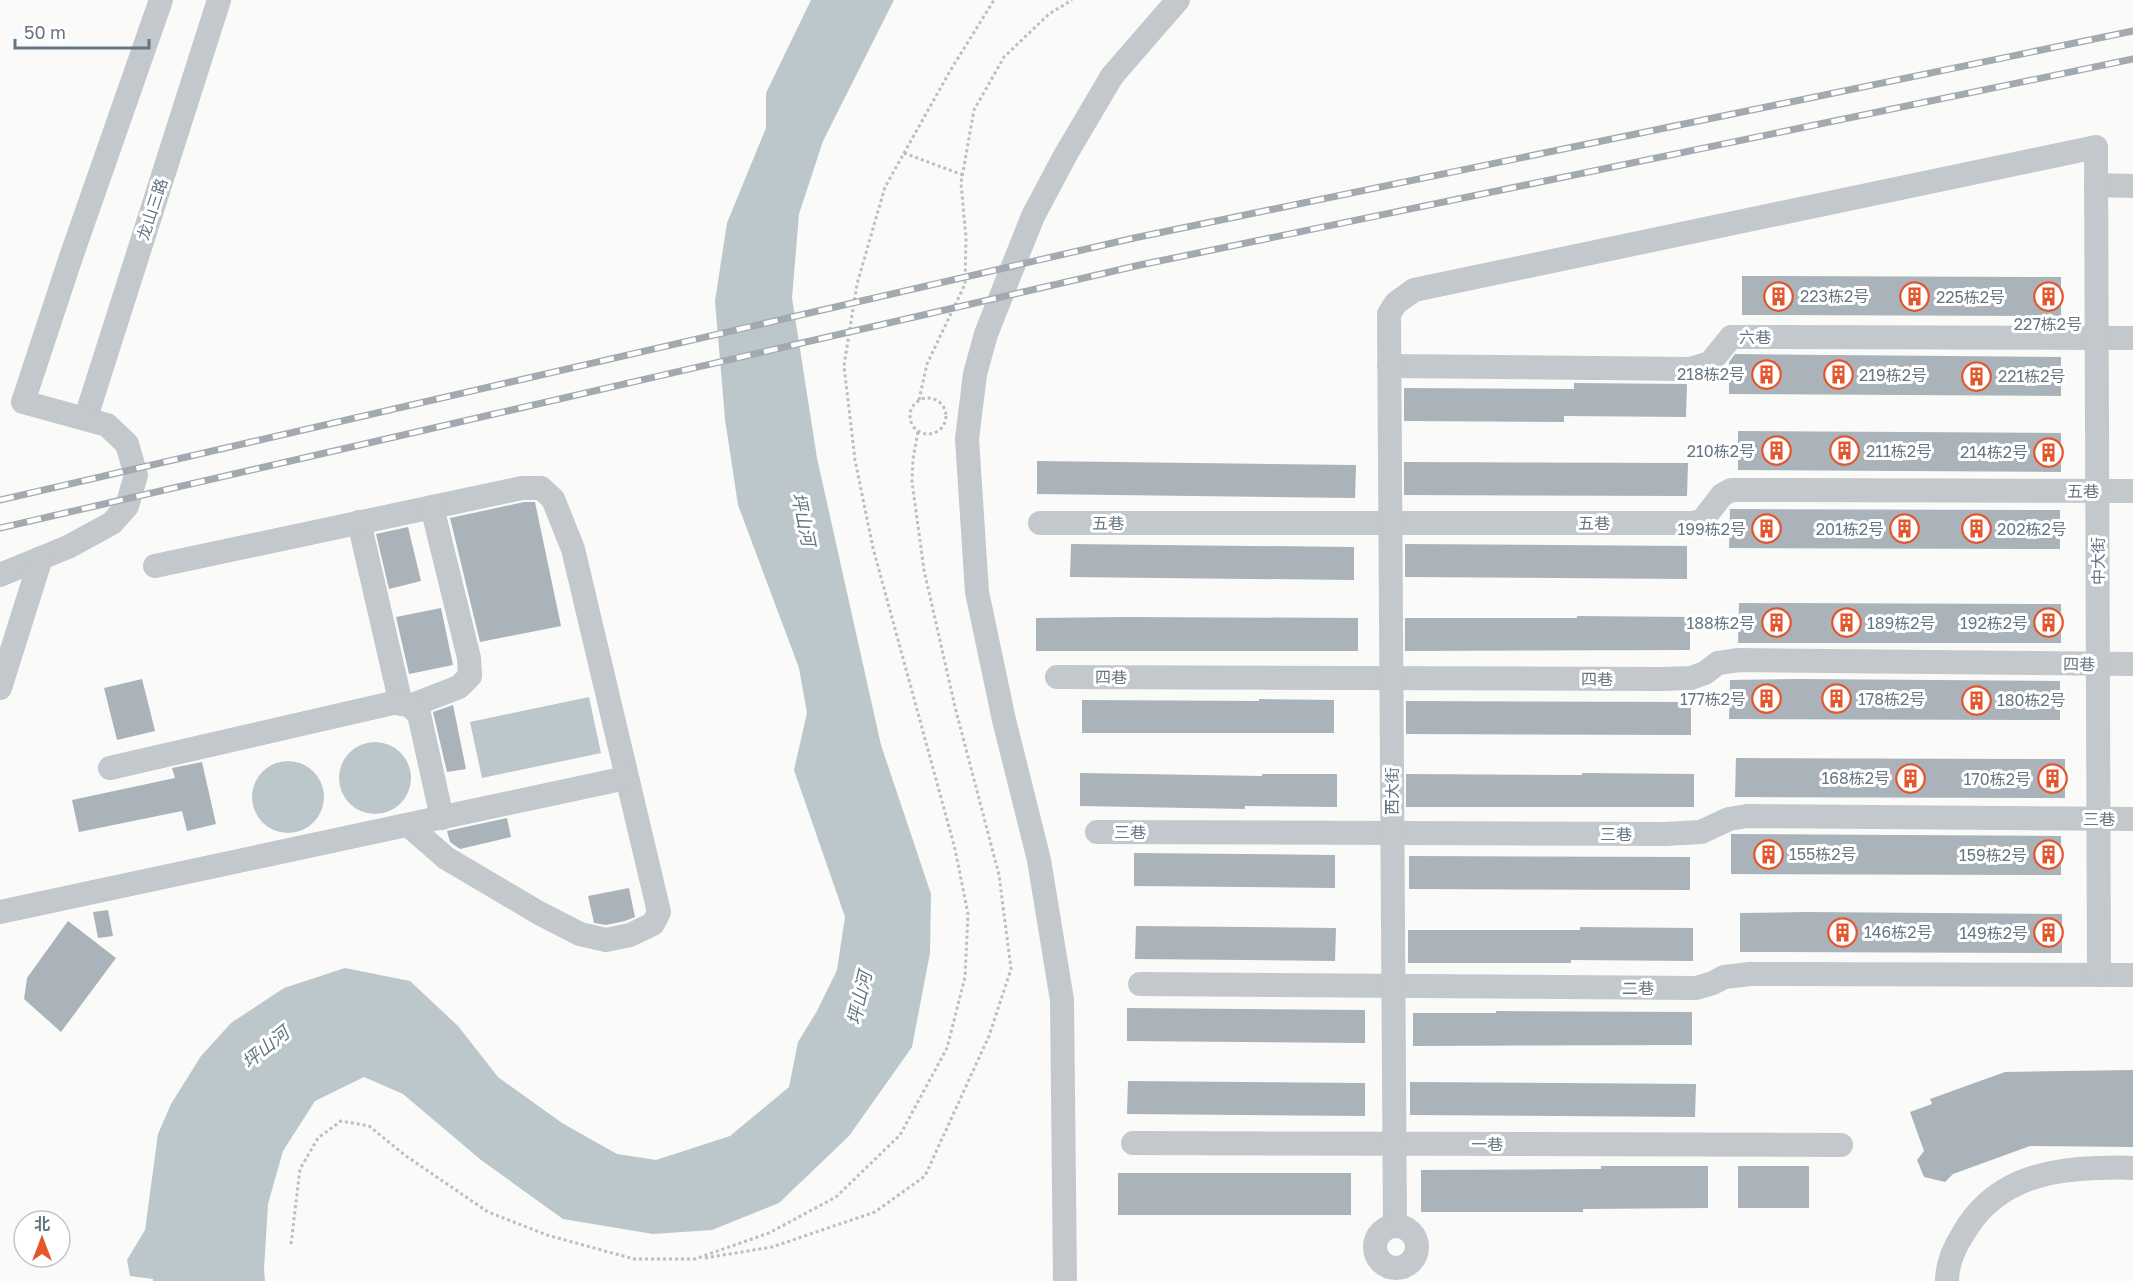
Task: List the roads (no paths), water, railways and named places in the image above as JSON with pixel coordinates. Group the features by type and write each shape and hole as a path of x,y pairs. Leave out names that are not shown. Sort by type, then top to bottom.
{"street":[{"path":"0,575 68,547 112,523 127,506 136,475 127,444 107,425 86,417 23,402 161,0"},
{"name":"龙山三路","path":"86,417 219,0"},
{"path":"1065,1281 1062,1000 1039,860 1004,720 977,592 967,439 975,374 986,334 1033,216 1112,76 1178,0"},
{"name":"中大街","path":"2096,147 2099,975"},
{"name":"西大街","path":"1398,1274 1412,1261 1417,1249 1416,1242 1409,1231 1395,1226 1389,314 1396,303 1414,290 2096,147"},
{"path":"2096,185 2133,186"},
{"name":"六巷","path":"1389,361 1690,369 1710,363 1731,337 2133,338"},
{"path":"155,566 522,488 541,488 553,499 573,549 659,912 653,924 630,935 606,940 580,934 446,858 408,825"},
{"name":"五巷","path":"1040,523 1691,523 1702,521 1722,495 1731,490 2133,491"},
{"path":"406,705 459,687 470,676 469,658 432,507"},
{"path":"359,522 406,705"},
{"path":"0,688 41,558"},
{"name":"四巷","path":"1057,677 1691,678 1706,673 1718,663 1739,660 2133,664"},
{"path":"111,768 397,702 420,714 442,818"},
{"path":"0,912 626,778"},
{"name":"三巷","path":"1097,832 1665,834 1701,832 1729,819 1747,816 2133,819"},
{"name":"二巷","path":"1140,984 1696,988 1724,977 1750,974 2133,975"},
{"name":"一巷","path":"1133,1143 1841,1145"},
{"path":"1947,1281 1947,1272 1954,1249 1969,1223 1986,1204 2006,1188 2036,1176 2066,1169 2133,1168"}],"water":[{"name":"坪山河","path":"811,0 894,0 823,141 799,214 792,298 817,458 881,745 931,894 930,953 912,1047 849,1136 779,1203 712,1230 653,1234 563,1219 481,1160 403,1094 364,1077 315,1101 283,1151 268,1204 265,1281 153,1281 153,1279 130,1276 127,1260 145,1230 158,1134 171,1104 201,1056 231,1023 284,988 345,968 410,981 458,1026 498,1077 562,1123 617,1154 656,1160 730,1136 789,1087 798,1042 817,1011 837,970 845,917 794,770 807,713 799,668 738,505 725,419 715,301 727,223 766,128 766,93"},
{"path":"589,697 601,753 482,778 470,722"},
{"path":"375,742 395,748 405,758 411,778 405,798 395,808 375,814 355,808 345,798 339,778 345,758 355,748"},
{"path":"288,761 308,767 318,777 324,797 318,817 308,827 288,833 268,827 258,817 252,797 258,777 268,767"}],"railway":[{"path":"0,500 1134,238 2133,31"},
{"path":"0,528 1140,265 2133,59"}],"place":[{"name":"223栋2号","path":"1779,296"},
{"name":"227栋2号","path":"2048,296"},
{"name":"225栋2号","path":"1915,297"},
{"name":"218栋2号","path":"1766,374"},
{"name":"219栋2号","path":"1838,375"},
{"name":"221栋2号","path":"1977,376"},
{"name":"210栋2号","path":"1776,451"},
{"name":"211栋2号","path":"1845,451"},
{"name":"214栋2号","path":"2049,452"},
{"name":"199栋2号","path":"1767,529"},
{"name":"201栋2号","path":"1905,529"},
{"name":"202栋2号","path":"1976,529"},
{"name":"188栋2号","path":"1776,623"},
{"name":"189栋2号","path":"1846,623"},
{"name":"192栋2号","path":"2049,623"},
{"name":"177栋2号","path":"1767,699"},
{"name":"178栋2号","path":"1837,699"},
{"name":"180栋2号","path":"1976,700"},
{"name":"168栋2号","path":"1911,778"},
{"name":"170栋2号","path":"2052,779"},
{"name":"155栋2号","path":"1768,854"},
{"name":"159栋2号","path":"2048,855"},
{"name":"146栋2号","path":"1843,932"},
{"name":"149栋2号","path":"2049,933"}]}
